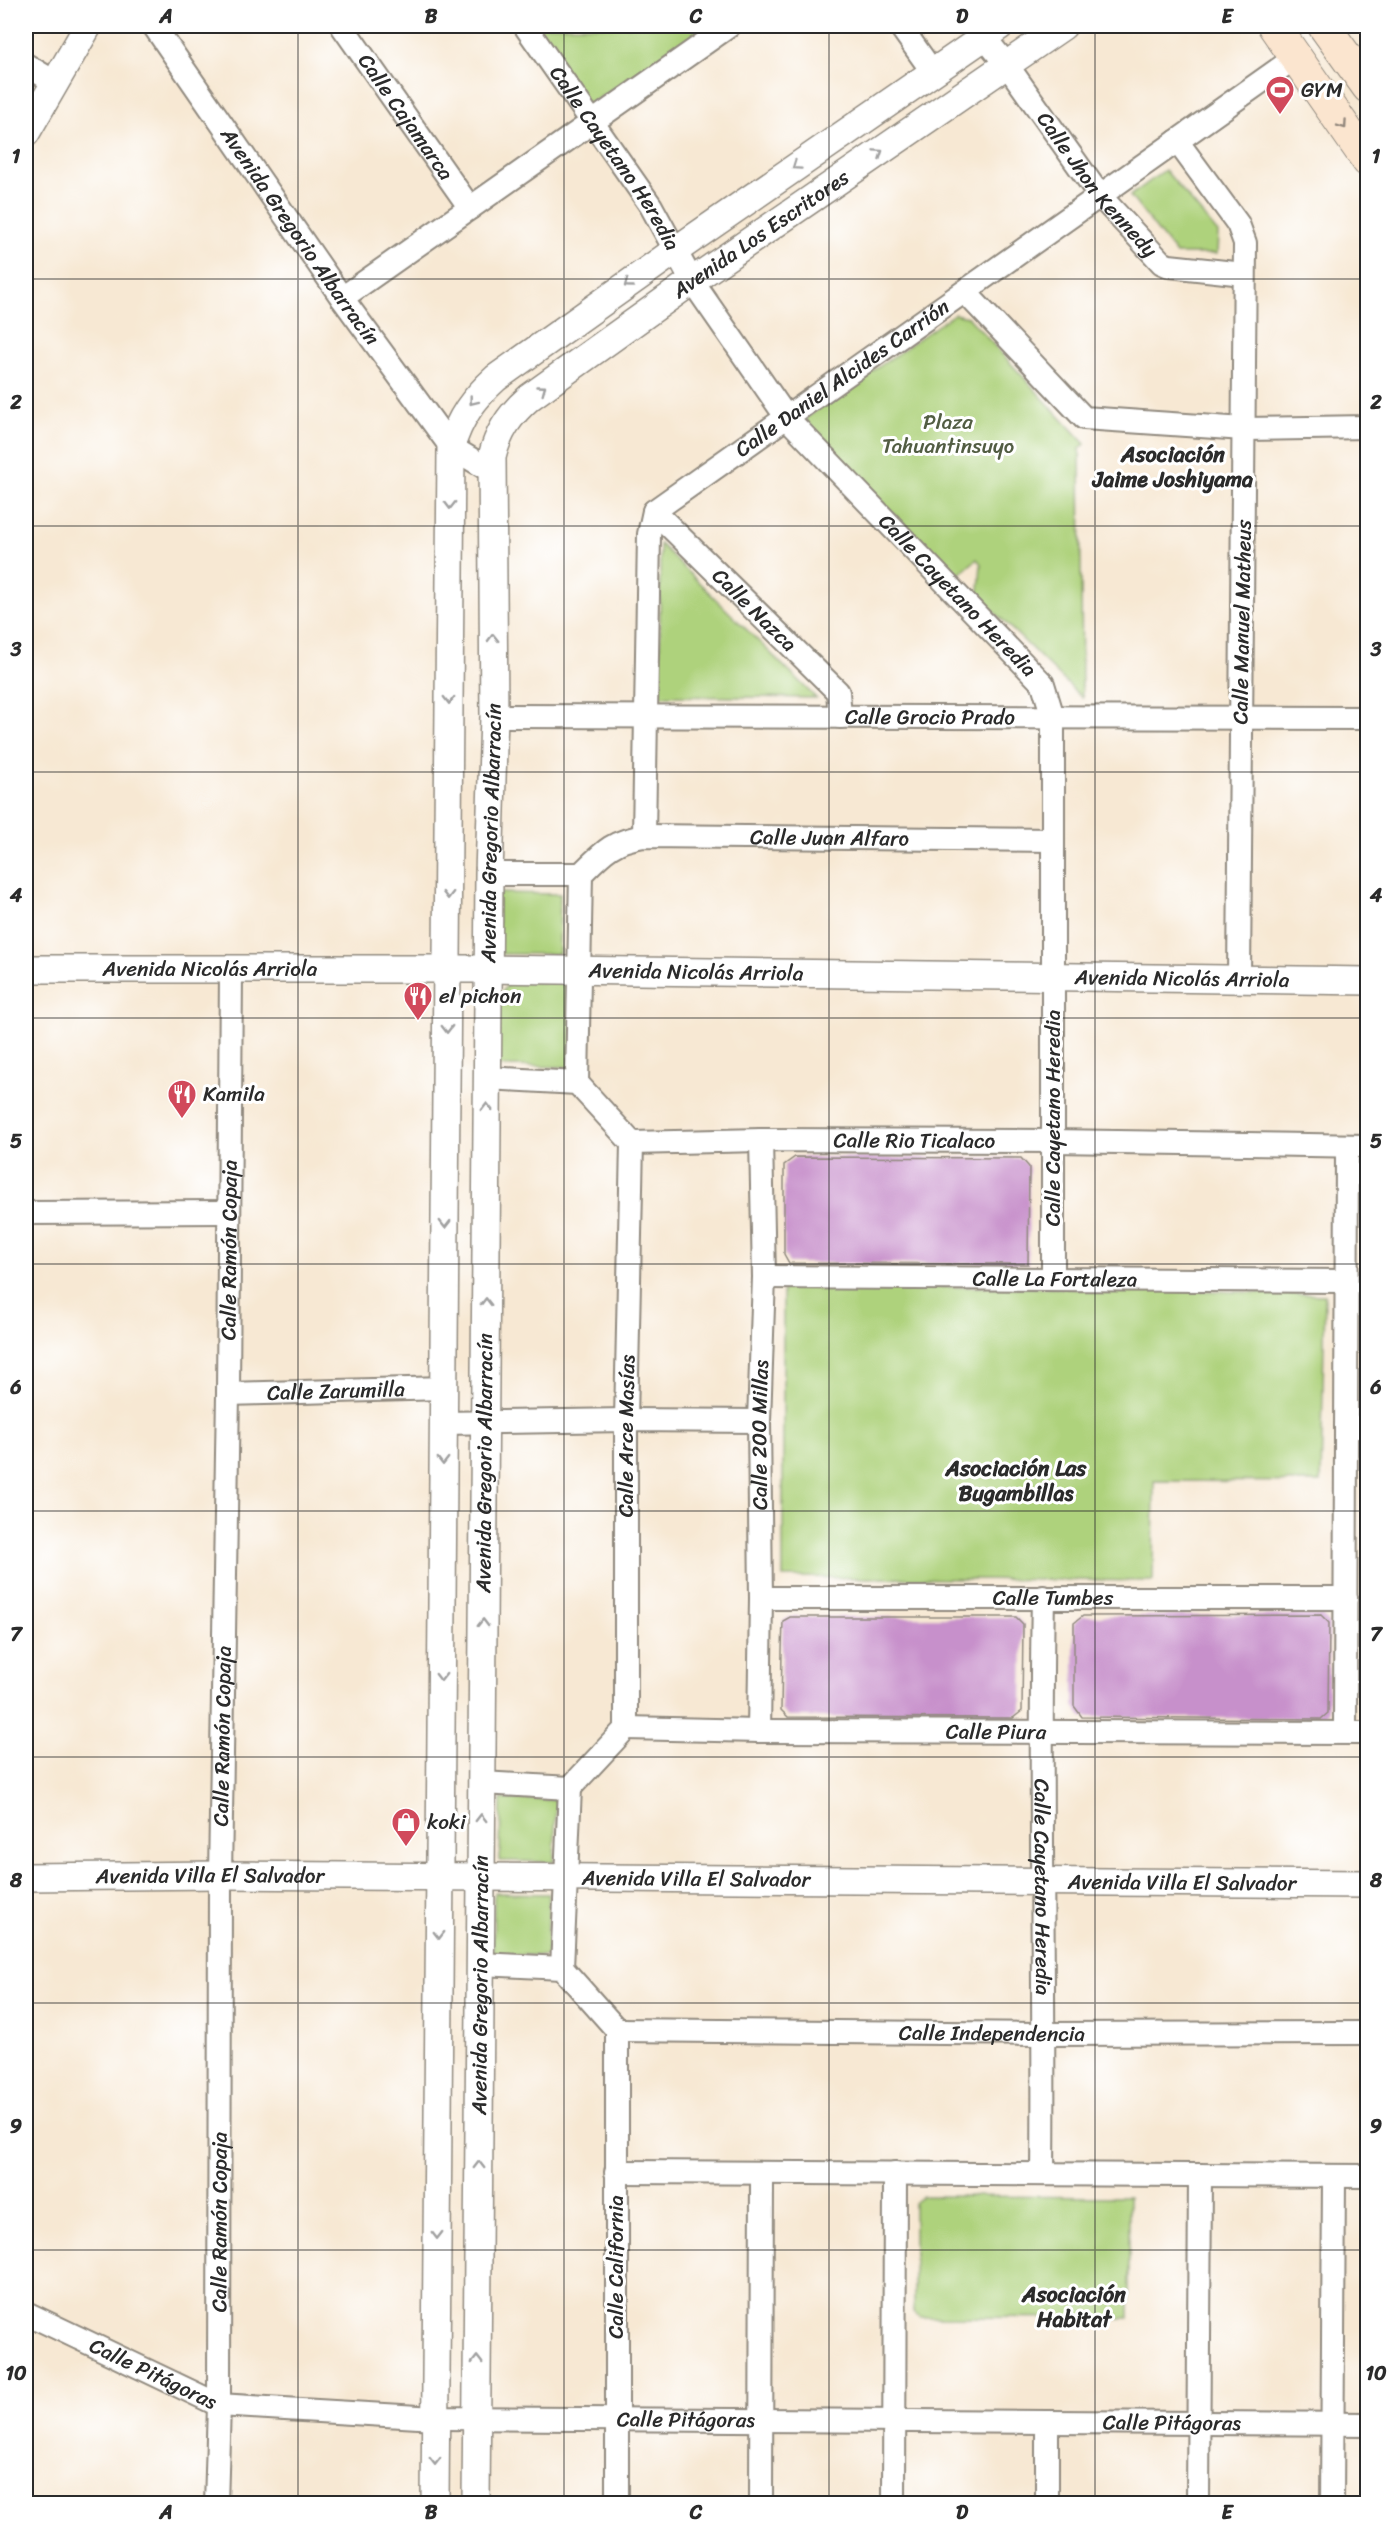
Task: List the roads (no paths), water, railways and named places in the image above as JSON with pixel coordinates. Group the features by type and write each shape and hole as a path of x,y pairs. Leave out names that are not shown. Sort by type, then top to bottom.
{"main road":[{"path":"1274,26 1368,161"},
{"path":"1324,26 1368,87"}],"street":[{"path":"26,133 88,26"},
{"name":"Avenida Gregorio Albarracín","path":"156,26 342,298 451,447 491,471 494,716 488,969 476,2504"},
{"name":"Calle Cajamarca","path":"342,26 470,208"},
{"name":"Calle Cayetano Heredia","path":"525,26 651,206 692,281 787,418 1043,684 1053,717 1053,1279"},
{"path":"342,298 729,26"},
{"path":"900,26 932,70"},
{"name":"Avenida Los Escritores","path":"491,471 492,457 498,437 509,418 519,407 692,281 1063,26"},
{"name":"Avenida Los Escritores","path":"451,447 463,416 472,402 490,384 676,250 932,70 992,31"},
{"name":"Calle Jhon Kennedy","path":"992,31 1007,65 1100,196 1162,263 1169,266 1244,274"},
{"name":"Calle Daniel Alcides Carrión","path":"654,511 1296,57"},
{"path":"26,65 56,83"},
{"name":"Calle Manuel Matheus","path":"1177,141 1243,234 1244,429 1239,979"},
{"path":"965,292 1084,418 1244,429 1368,427"},
{"name":"Avenida Gregorio Albarracín","path":"435,2504 451,447"},
{"path":"644,836 649,534 654,511"},
{"name":"Calle Nazca","path":"654,511 838,692 840,717"},
{"name":"Calle Grocio Prado","path":"494,716 1368,718"},
{"name":"Calle Juan Alfaro","path":"581,874 607,848 624,839 644,836 1053,840"},
{"path":"489,874 581,874 577,1083 632,1143"},
{"name":"Avenida Nicolás Arriola","path":"26,969 488,969 1368,981"},
{"name":"Calle Ramón Copaja","path":"216,2504 219,2405 220,1875 228,1394 231,970"},
{"path":"488,1078 577,1083"},
{"name":"Calle Rio Ticalaco","path":"632,1143 761,1140 1053,1141 1357,1146"},
{"name":"Calle 200 Millas","path":"759,1731 761,1599 759,1421 764,1277 761,1140"},
{"name":"Calle Arce Masías","path":"626,1728 626,1420 632,1143"},
{"path":"1356,1732 1346,1598 1357,1427 1347,1281 1357,1146"},
{"path":"26,1213 228,1212"},
{"name":"Calle La Fortaleza","path":"764,1277 1347,1281"},
{"name":"Calle Zarumilla","path":"228,1394 444,1388"},
{"path":"443,1423 626,1420 759,1421"},
{"name":"Calle Cayetano Heredia","path":"1043,1597 1040,1732 1045,2034 1043,2174"},
{"name":"Calle Tumbes","path":"761,1599 1346,1598"},
{"path":"617,2030 562,1968 570,1788 626,1728"},
{"name":"Calle Piura","path":"626,1728 759,1731 1356,1732"},
{"path":"482,1784 570,1788"},
{"name":"Avenida Villa El Salvador","path":"26,1877 220,1875 1368,1884"},
{"path":"480,1964 562,1968"},
{"name":"Calle Independencia","path":"617,2030 1045,2034 1368,2033"},
{"name":"Calle California","path":"617,2030 615,2420 617,2504"},
{"path":"616,2172 1368,2176"},
{"path":"760,2504 762,2172"},
{"path":"894,2504 896,2173"},
{"path":"1198,2504 1200,2175"},
{"path":"1332,2504 1334,2176"},
{"name":"Calle Pitágoras","path":"26,2313 219,2405 477,2419 1368,2424"},
{"path":"1047,2422 1047,2504"}],"place":[{"name":"GYM","path":"1280,116"},
{"name":"el pichon","path":"418,1022"},
{"name":"Kamila","path":"182,1120"},
{"name":"koki","path":"406,1848"}],"district":[{"name":"Asociación Jaime Joshiyama","path":"1173,467"},
{"name":"Asociación Las Bugambillas","path":"1016,1480"},
{"name":"Asociación Habitat","path":"1074,2306"}],"park label":[{"name":"Plaza Tahuantinsuyo","path":"948,434"}]}
